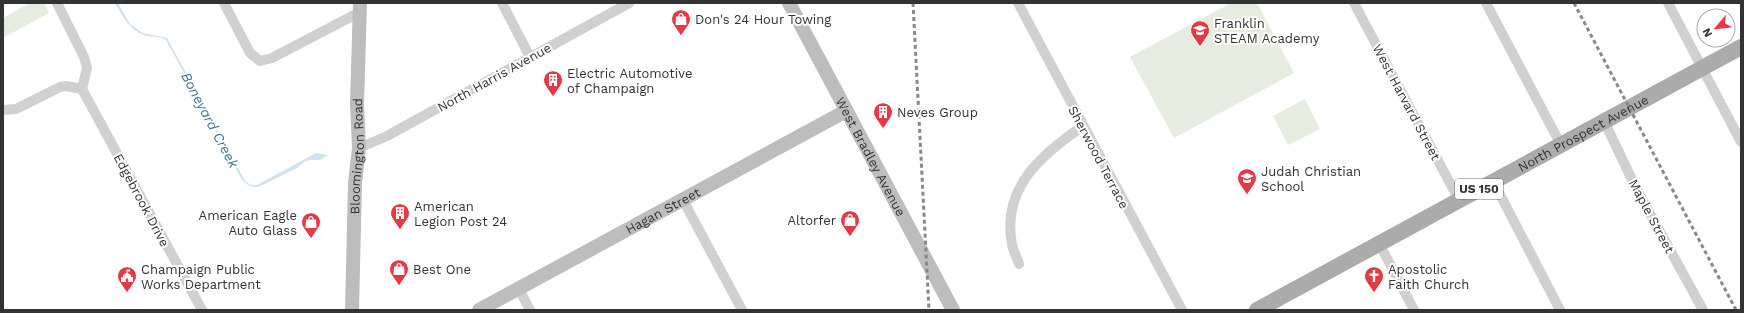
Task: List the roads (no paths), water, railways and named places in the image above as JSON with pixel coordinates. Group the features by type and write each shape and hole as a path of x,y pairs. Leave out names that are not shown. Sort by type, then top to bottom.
{"main road":[{"name":"West Bradley Avenue","path":"789,3 953,310"},
{"name":"Bloomington Road","path":"352,310 354,206 358,148 357,104 360,8"},
{"name":"North Prospect Avenue","path":"1264,308 1379,243 1741,47"},
{"name":"Hagan Street","path":"479,310 846,111"}],"street":[{"path":"3,110 16,109 60,87 66,86 82,89 87,68 84,57 57,3"},
{"path":"224,3 250,53 260,61 272,58 360,8"},
{"path":"502,3 530,57"},
{"name":"North Harris Avenue","path":"358,148 387,136 629,3"},
{"name":"Sherwood Terrace","path":"1018,3 1182,310"},
{"name":"West Harvard Street","path":"1354,3 1459,200"},
{"path":"1486,3 1561,145"},
{"path":"1668,3 1741,142"},
{"name":"Edgebrook Drive","path":"82,89 202,310"},
{"name":"Maple Street","path":"1604,121 1636,188 1703,310"},
{"path":"1019,264 1012,246 1009,227 1019,190 1041,158 1083,126"},
{"path":"1494,182 1560,310"},
{"path":"683,200 742,310"},
{"path":"1379,243 1414,310"},
{"path":"519,289 530,310"}],"water":[{"name":"Boneyard Creek","path":"115,3 118,3 130,24 143,33 167,38 245,181 251,185 257,185 316,153 328,155 320,160 310,160 304,162 297,168 258,187 246,184 241,178 166,40 139,33 131,26 124,18"}],"railway":[{"path":"913,3 929,310"},
{"path":"1574,3 1736,310"}],"place":[{"name":"Don's 24 Hour Towing","path":"681,36"},
{"name":"Franklin STEAM Academy","path":"1200,47"},
{"name":"Electric Automotive of Champaign","path":"553,97"},
{"name":"Neves Group","path":"883,129"},
{"name":"Judah Christian School","path":"1247,195"},
{"name":"American Legion Post 24","path":"400,230"},
{"name":"Altorfer","path":"850,237"},
{"name":"American Eagle Auto Glass","path":"311,239"},
{"name":"Best One","path":"399,286"},
{"name":"Champaign Public Works Department","path":"127,293"},
{"name":"Apostolic Faith Church","path":"1374,293"}]}
